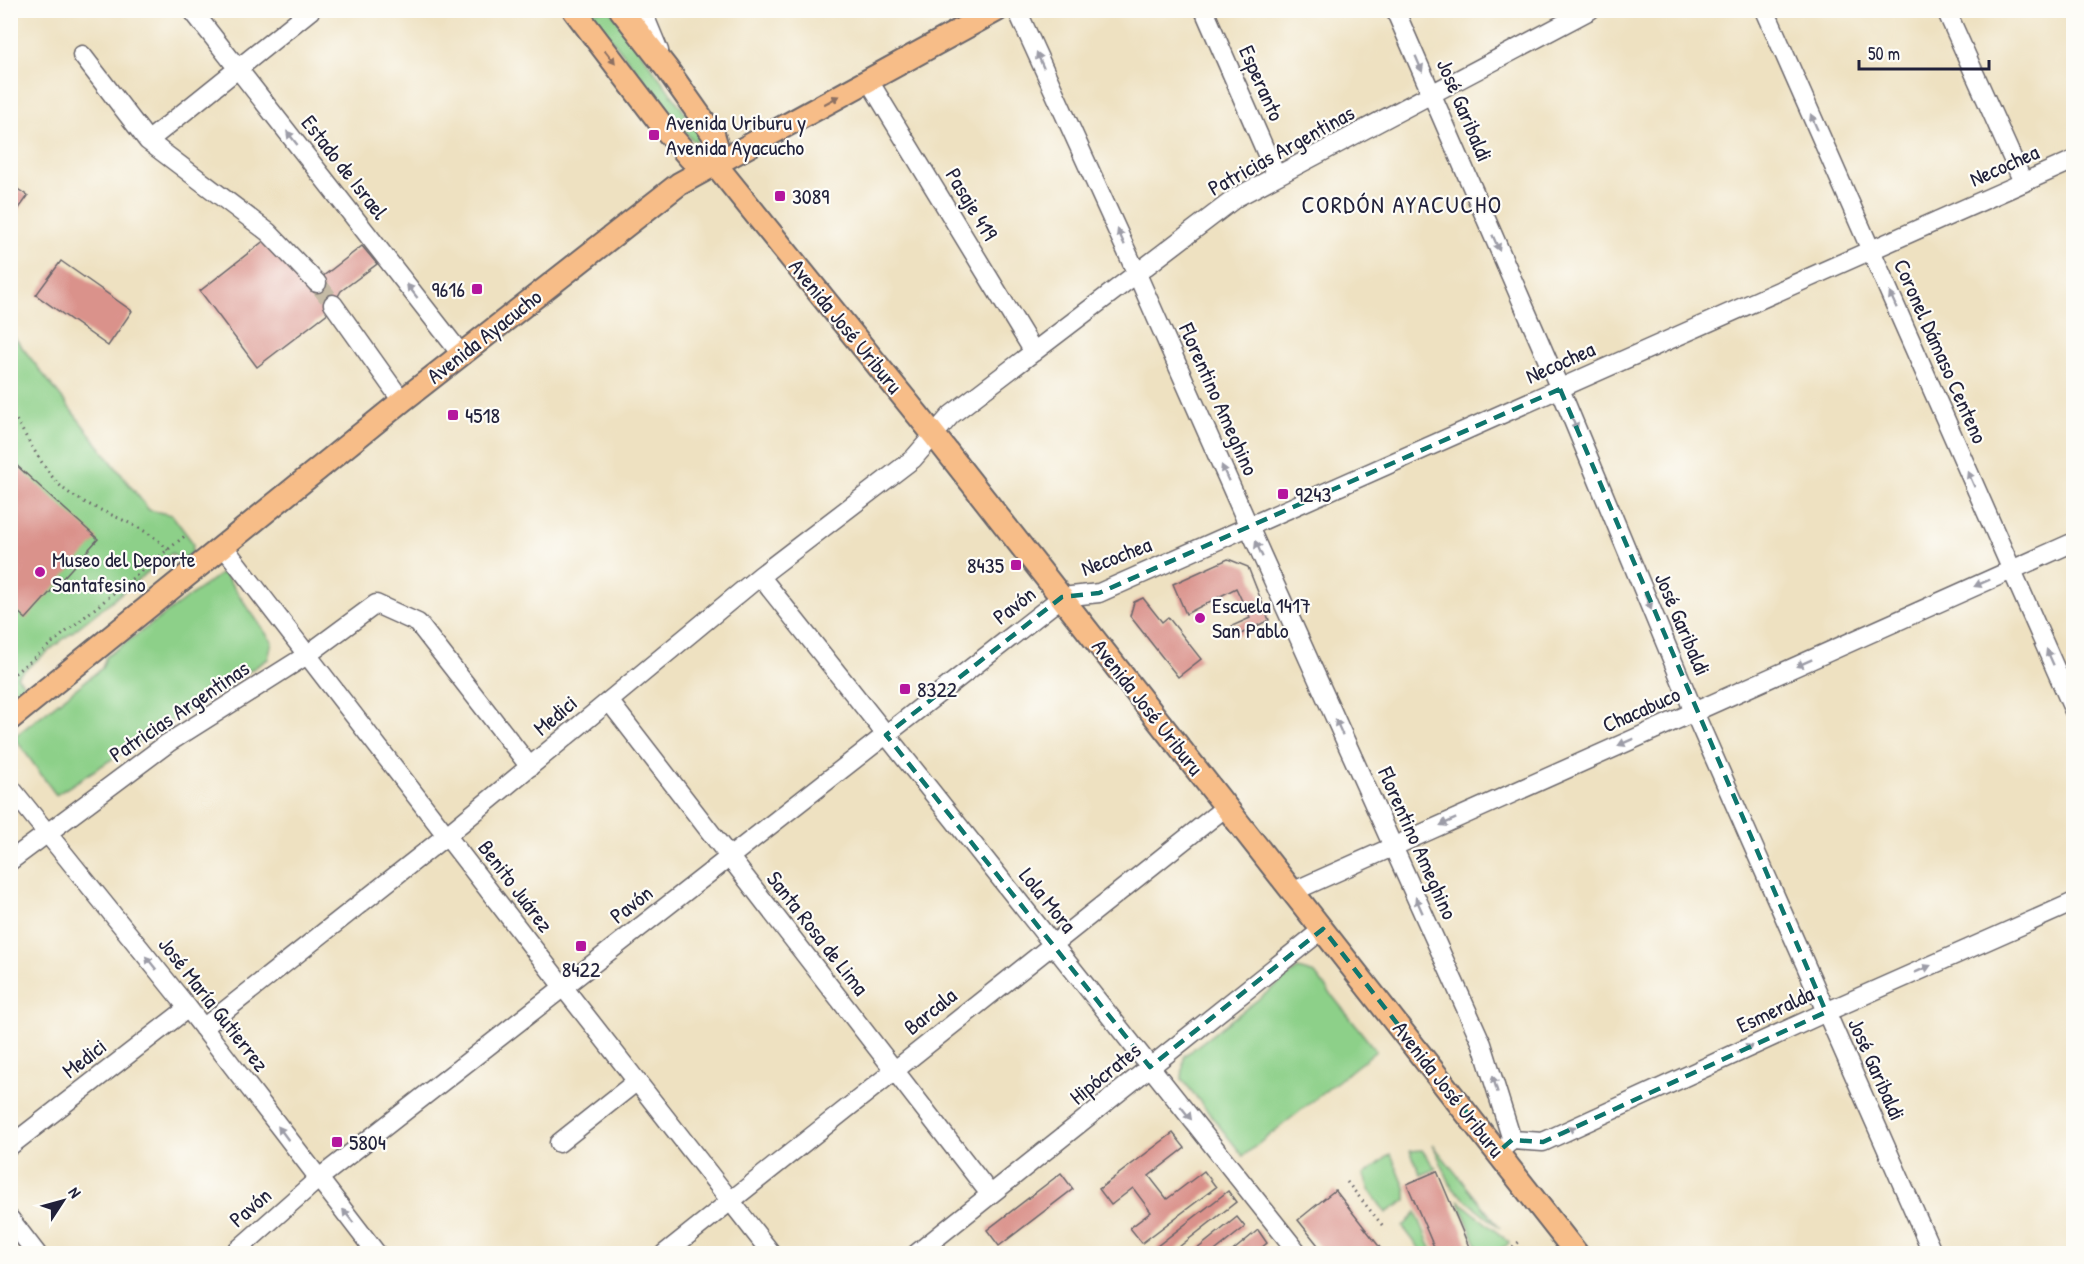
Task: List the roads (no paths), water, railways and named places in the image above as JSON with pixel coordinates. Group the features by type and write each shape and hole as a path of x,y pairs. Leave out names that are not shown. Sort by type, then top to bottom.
{"main road":[{"path":"574,10 664,128 690,158 697,161 720,161 713,134 621,10"},
{"name":"Avenida Ayacucho","path":"10,719 402,400 679,184 997,10"},
{"name":"Avenida José Uriburu","path":"720,161 1323,929 1505,1146 1577,1254"}],"street":[{"name":"Estado de Israel","path":"192,10 461,354"},
{"path":"148,141 311,10"},
{"path":"642,10 667,69"},
{"name":"Florentino Ameghino","path":"1017,10 1482,1044 1505,1146"},
{"name":"Esperanto","path":"1204,10 1276,175"},
{"name":"José Garibaldi","path":"1395,10 1560,388 1694,712 1933,1254"},
{"name":"Patricias Argentinas","path":"934,435 951,415 1237,198 1276,175 1432,96 1590,10"},
{"name":"Coronel Dámaso Centeno","path":"1765,10 2073,711"},
{"path":"1946,10 2024,182"},
{"path":"82,55 148,141 268,232 316,284"},
{"name":"Pasaje 419","path":"869,81 1034,352"},
{"name":"Necochea","path":"1062,597 1099,593 2073,160"},
{"path":"333,304 402,400"},
{"name":"Medici","path":"203,1028 447,835 760,576 913,459 934,435"},
{"name":"Chacabuco","path":"1294,891 2073,542"},
{"name":"Benito Juárez","path":"224,547 772,1254"},
{"name":"Lola Mora","path":"760,576 1299,1254"},
{"name":"Pavón","path":"233,1254 318,1179 1062,597"},
{"name":"Patricias Argentinas","path":"10,861 168,743 308,655 376,604 418,623 530,767"},
{"name":"Santa Rosa de Lima","path":"609,701 990,1194"},
{"name":"José María Gutierrez","path":"10,787 188,1008 377,1254"},
{"name":"Barcala","path":"664,1254 1227,806"},
{"name":"Esmeralda","path":"1505,1146 1543,1142 2073,902"},
{"name":"Hipócrates","path":"916,1254 1323,929"},
{"name":"Medici","path":"10,1146 188,1008"},
{"path":"559,1143 637,1081"},
{"path":"10,1219 37,1254"}],"tunnel":[{"path":"317,283 333,304"}],"place":[{"name":"Avenida Uriburu y Avenida Ayacucho","path":"654,135"},
{"name":"3089","path":"780,196"},
{"name":"9616","path":"477,289"},
{"name":"4518","path":"453,415"},
{"name":"9243","path":"1283,494"},
{"name":"8435","path":"1016,565"},
{"name":"Museo del Deporte Santafesino","path":"40,572"},
{"name":"Escuela 1417 San Pablo","path":"1200,618"},
{"name":"8322","path":"905,689"},
{"name":"8422","path":"581,946"},
{"name":"5804","path":"337,1142"}],"district":[{"name":"CORDÓN AYACUCHO","path":"1402,204"}]}
